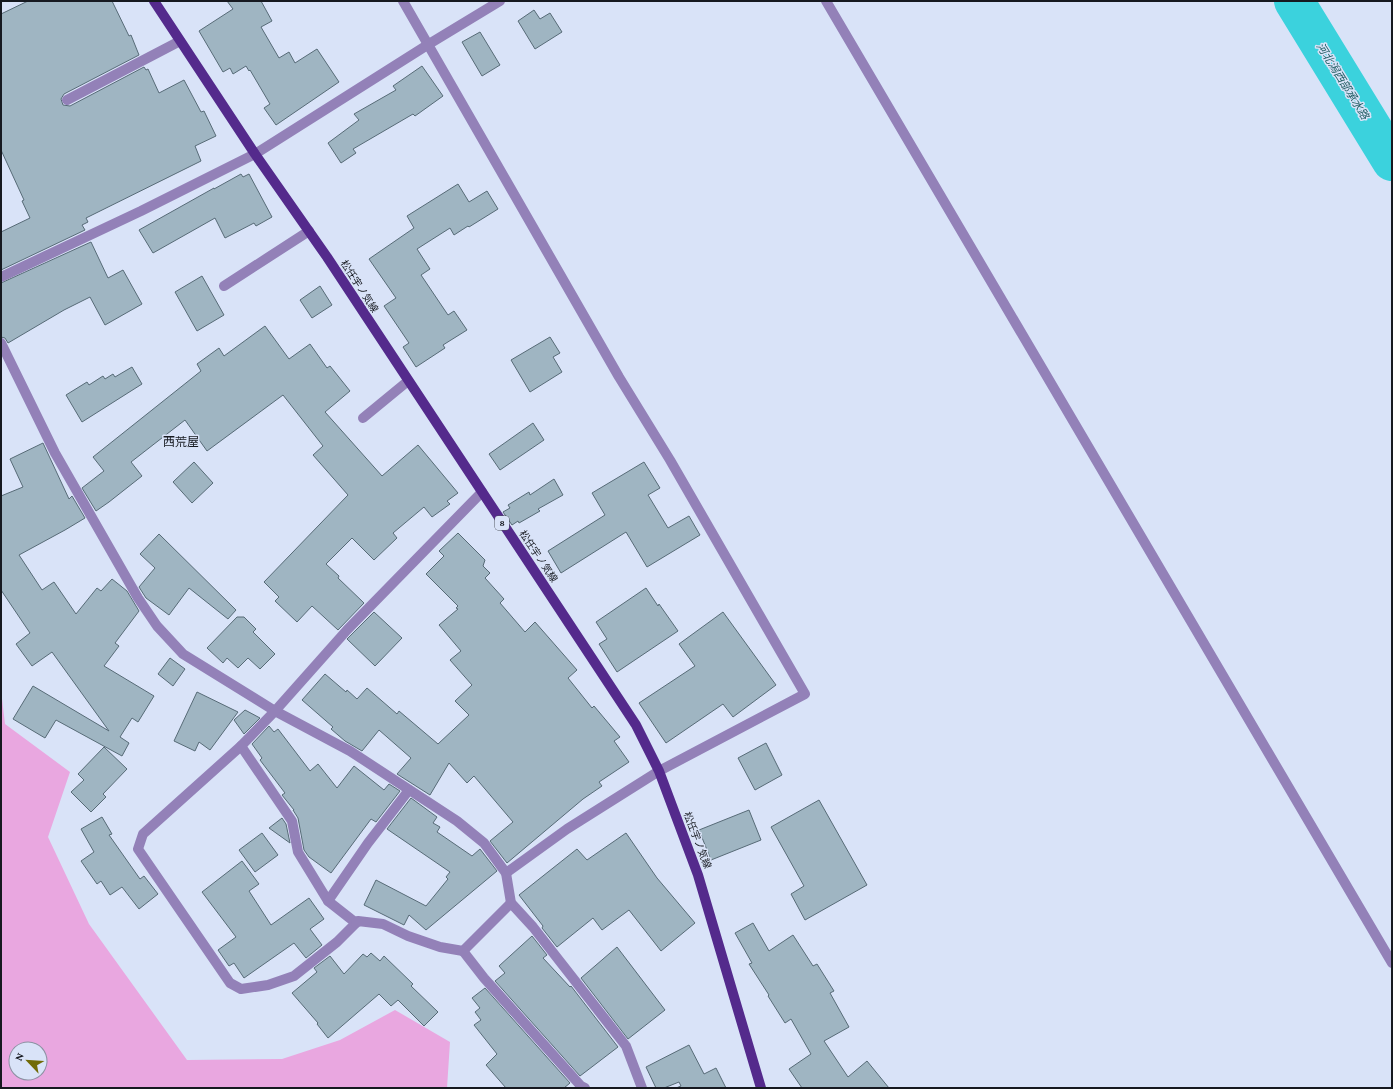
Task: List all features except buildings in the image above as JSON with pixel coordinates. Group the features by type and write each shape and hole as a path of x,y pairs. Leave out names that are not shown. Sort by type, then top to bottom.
{"main road":[{"name":"松任宇ノ気線","path":"154,1 636,725 659,771 698,875 761,1088"}],"street":[{"path":"403,1 619,377 670,460 805,694 659,771 567,829 506,873"},
{"path":"1,277 142,211 255,154 500,1"},
{"path":"826,1 1392,963"},
{"path":"67,100 180,41"},
{"path":"224,286 309,232"},
{"path":"1,343 55,453 138,598 157,626 183,654 276,711 350,752 457,821 484,843 506,873 511,903 533,927 626,1046 642,1088"},
{"path":"363,418 408,381"},
{"path":"482,492 347,630 276,711 241,746 143,834 138,849 230,983 241,989 268,985 294,976 337,942 358,921 382,924 408,936 440,947 463,951 484,978 581,1086 585,1088"},
{"path":"241,746 292,821 298,852 328,901 356,922"},
{"path":"328,901 368,843 409,790"},
{"path":"463,951 511,903"}],"shaded area":[{"path":"1,690 5,724 70,772 48,837 89,924 187,1060 282,1059 340,1040 395,1010 450,1042 447,1088 1,1088"}],"waterway":[{"name":"河北潟西部承水路","path":"1294,1 1392,161"}],"district":[{"name":"西荒屋","path":"181,442"}]}
